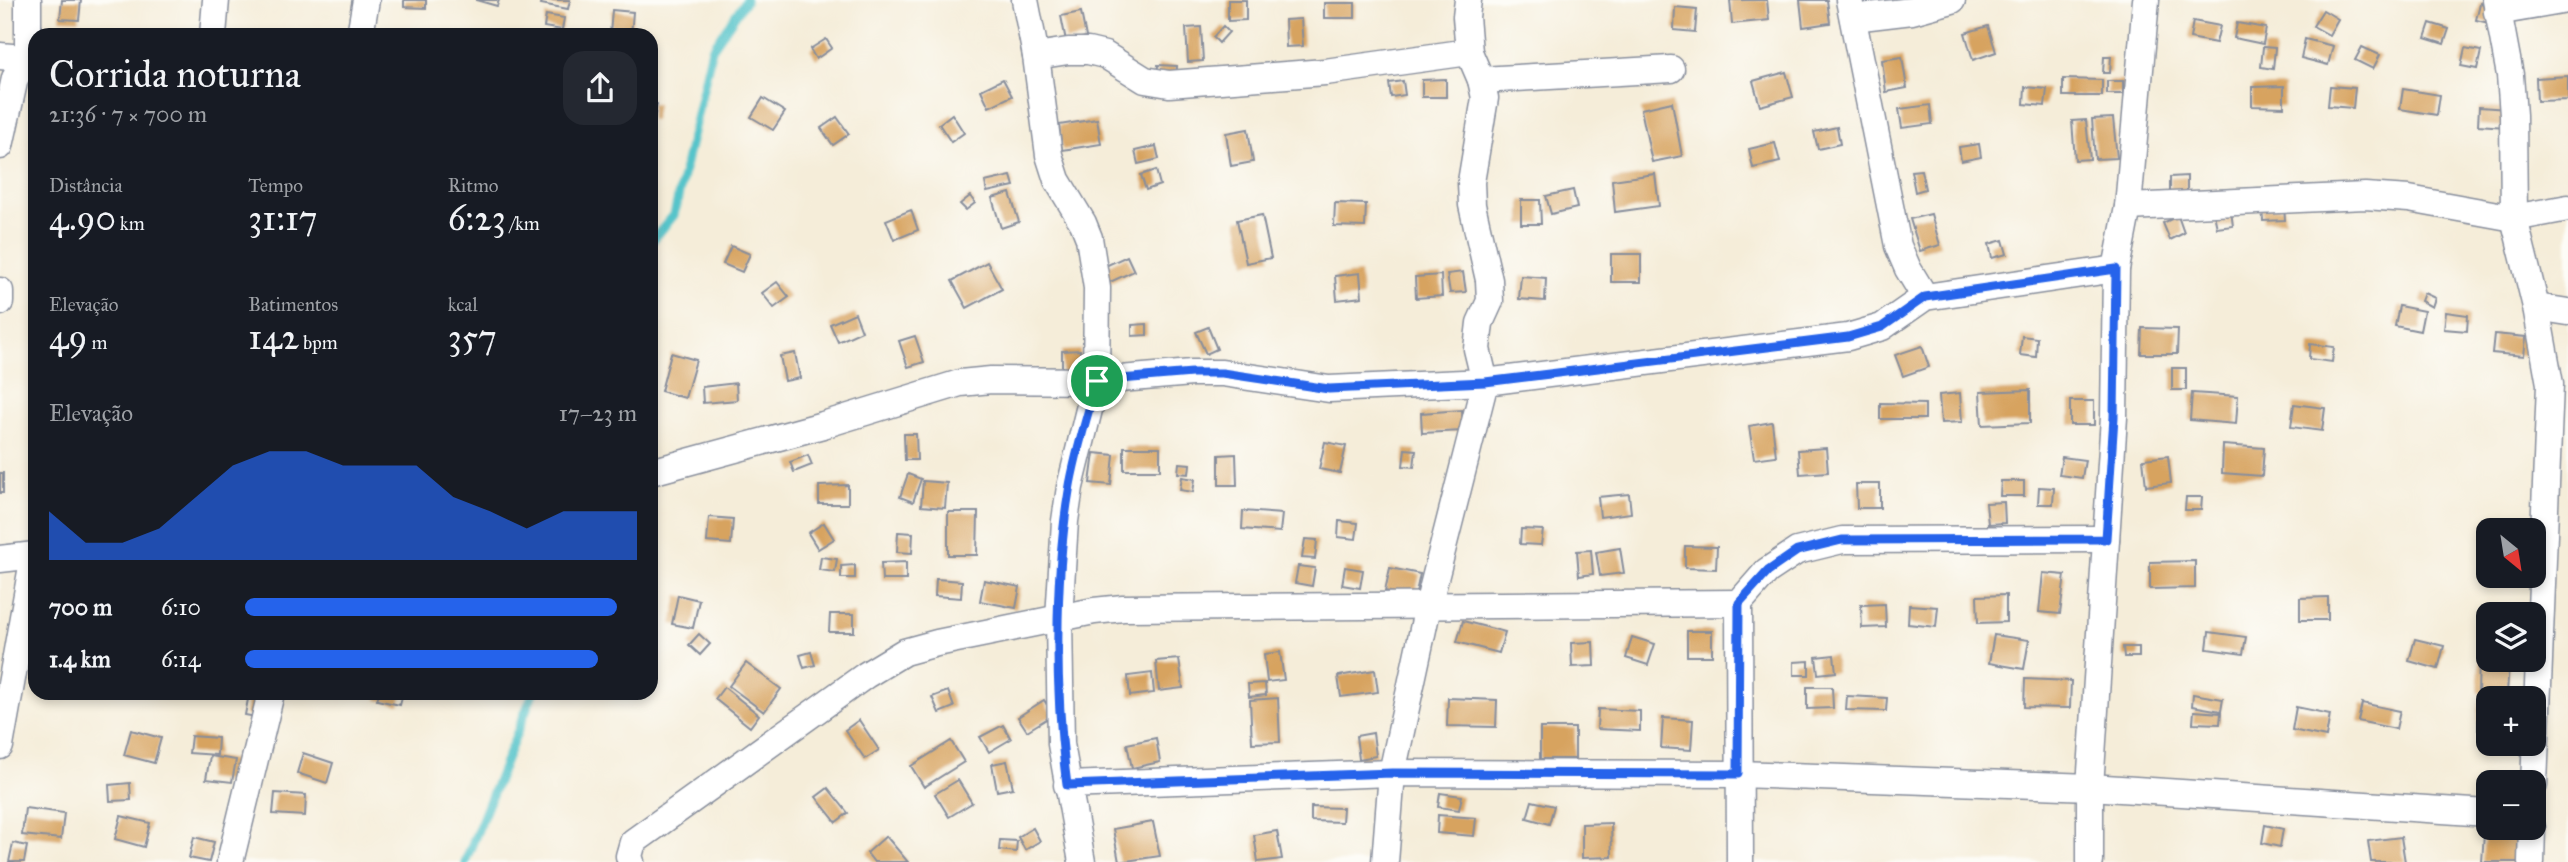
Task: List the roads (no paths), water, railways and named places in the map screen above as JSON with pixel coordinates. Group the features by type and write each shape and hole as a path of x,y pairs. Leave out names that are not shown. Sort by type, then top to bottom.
{"street":[{"path":"28,0 29,28"},
{"path":"214,28 216,0"},
{"path":"361,28 366,0"},
{"path":"1025,0 1037,56 1049,155 1057,180 1083,223 1097,288 1097,381 1070,487 1065,521 1059,618 1062,744 1082,862"},
{"path":"1385,862 1392,773 1427,606 1485,382 1477,349 1480,323 1490,301 1489,280 1472,205 1471,182 1485,98 1481,80 1469,52 1466,16 1468,0"},
{"path":"1925,297 1898,246 1851,9 1912,11 1952,0"},
{"path":"2090,862 2090,787 2114,417 2116,269 2128,207 2146,0"},
{"path":"2535,770 2550,384 2536,307 2514,218 2514,115 2510,75 2496,6 2567,0"},
{"path":"1037,56 1088,51 1105,55 1145,80 1168,84 1325,72 1469,52"},
{"path":"0,56 28,59"},
{"path":"0,146 15,78 28,63"},
{"path":"1481,80 1671,69"},
{"path":"2128,207 2365,196 2409,199 2514,218 2568,208"},
{"path":"658,470 823,425 960,383 991,380 1097,381 1192,373 1222,373 1329,389 1485,382 1848,337 1882,327 1925,297 2116,269"},
{"path":"0,291 0,302"},
{"path":"2536,307 2568,312"},
{"path":"1740,862 1739,603 1768,571 1797,551 1842,540 2106,539"},
{"path":"0,559 28,556"},
{"path":"0,746 28,589"},
{"path":"631,862 629,856 633,842 866,675 904,652 1059,618 1123,608 1739,603"},
{"path":"230,862 269,700"},
{"path":"1067,785 1392,773 1738,774 2090,787 2476,812"},
{"path":"2531,862 2532,840"}],"waterway":[{"path":"658,234 674,215 712,49 746,0"},
{"path":"465,862 530,700"}]}
